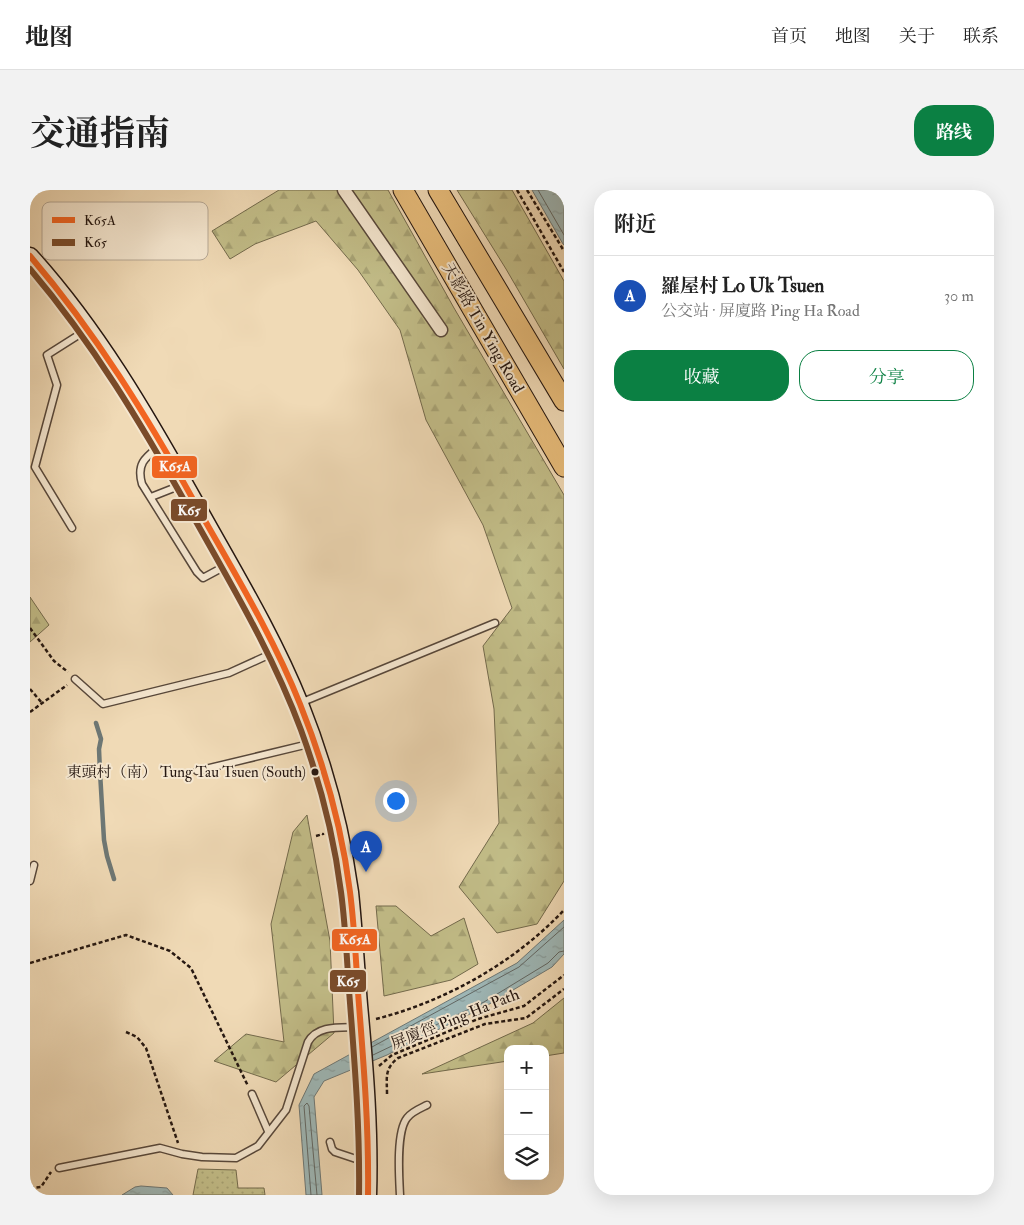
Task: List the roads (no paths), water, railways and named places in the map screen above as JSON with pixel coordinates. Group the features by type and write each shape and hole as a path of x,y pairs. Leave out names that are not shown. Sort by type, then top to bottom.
{"main road":[{"name":"天影路 Tin Ying Road","path":"403,190 564,467"},
{"name":"天影路 Tin Ying Road","path":"438,190 564,401"}],"street":[{"path":"344,190 441,330"},
{"path":"30,257 89,328 120,374 229,564 276,652 300,703 332,804 349,889 372,1066 368,1105 368,1195"}],"lane":[{"path":"72,528 34,467 56,385 47,355 89,328"},
{"path":"162,445 140,465 139,474 142,484 202,578 229,564"},
{"path":"151,497 184,484"},
{"path":"300,703 495,623"},
{"path":"75,679 103,704 229,673 276,652"},
{"path":"197,771 314,743"},
{"path":"30,881 34,865"},
{"path":"59,1168 151,1148 160,1148 182,1154 236,1158 258,1146 286,1110 311,1036 318,1031 326,1029 367,1029"},
{"path":"252,1094 268,1132"},
{"path":"400,1195 399,1171 402,1126 408,1116 427,1105"},
{"path":"330,1142 335,1152 369,1163"}],"water":[{"path":"532,190 564,190 564,245 563,244"},
{"path":"564,920 564,954 552,967 486,1006 387,1055 324,1081 314,1097 322,1195 306,1195 299,1105 314,1074 517,963"},
{"path":"135,1187 167,1188 173,1195 122,1195"}],"waterway":[{"path":"96,723 101,739 99,749 104,840 114,879"}],"place":[{"name":"東頭村（南） Tung Tau Tsuen (South)","path":"315,772"},
{"name":"羅屋村 Lo Uk Tsuen","path":"366,872"}]}
